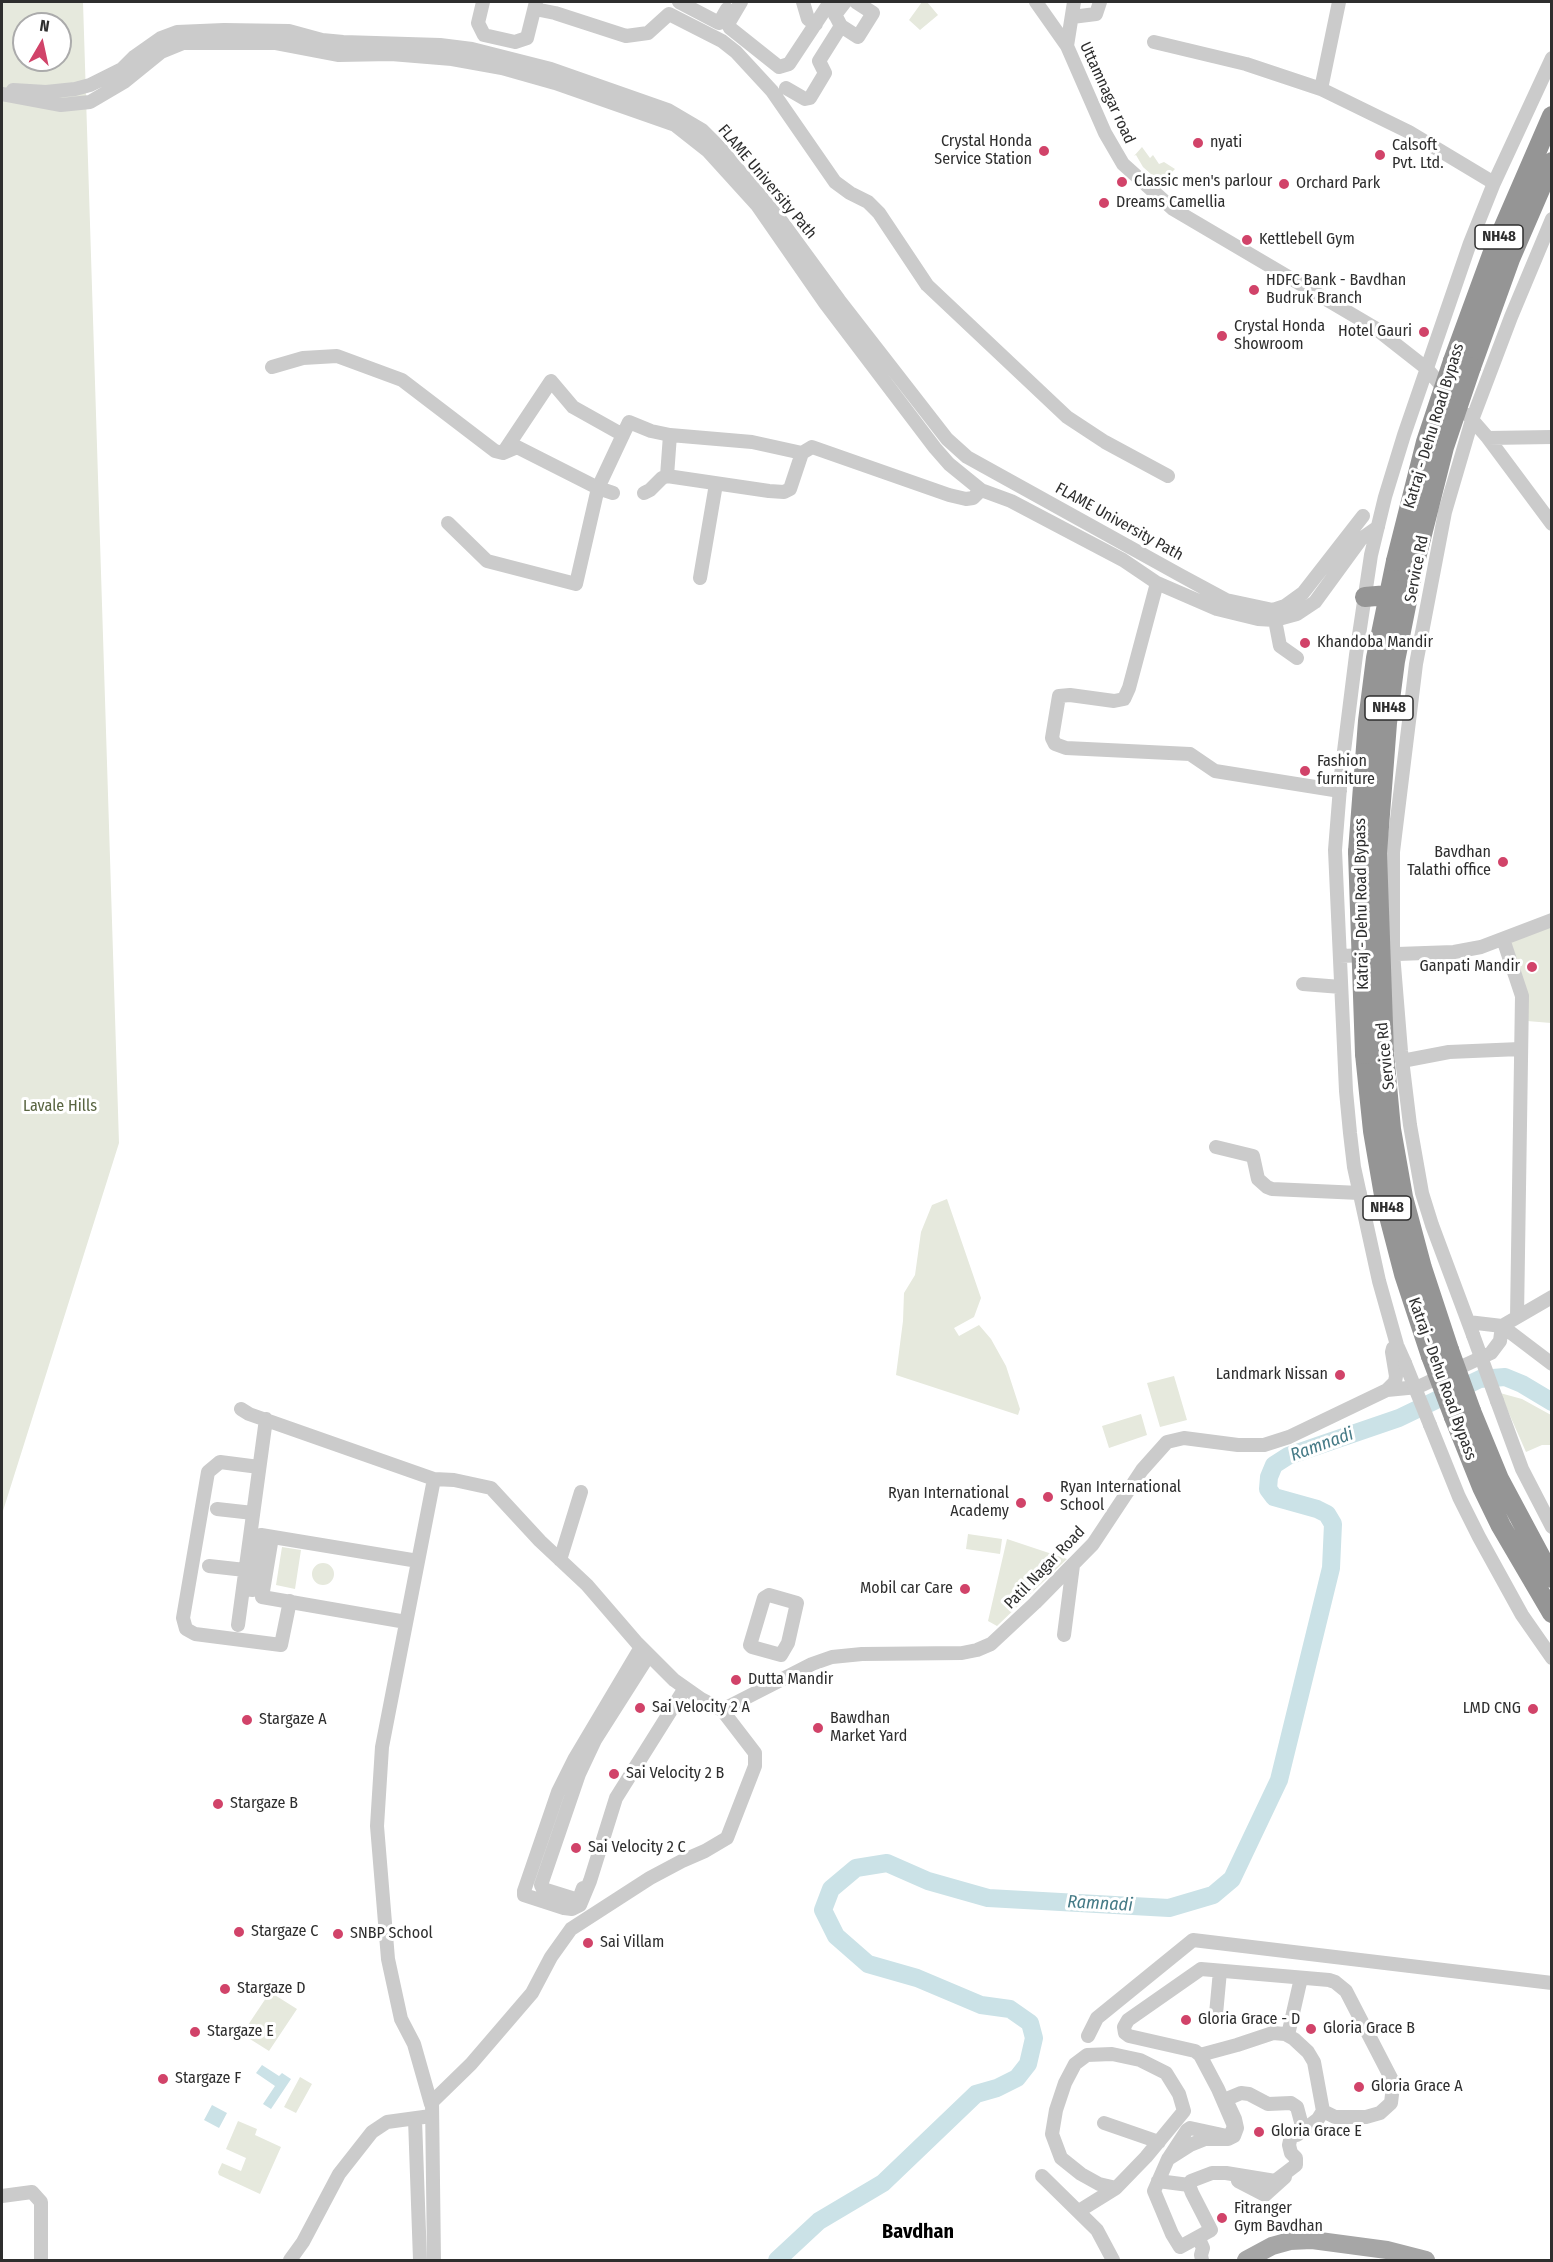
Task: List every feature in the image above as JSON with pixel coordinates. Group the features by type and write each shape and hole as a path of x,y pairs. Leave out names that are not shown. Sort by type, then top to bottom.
{"highway":[{"name":"Katraj - Dehu Road Bypass","path":"1551,116 1493,252 1462,364 1444,447 1405,564 1388,595 1376,658 1368,721 1367,852 1375,1054 1403,1197 1422,1268 1440,1353 1463,1414 1482,1486 1501,1526 1551,1613"},
{"name":"Katraj - Dehu Road Bypass","path":"1462,364 1506,269 1551,162"},
{"name":"Katraj - Dehu Road Bypass","path":"1367,852 1386,734 1405,564"},
{"path":"1365,597 1388,595"},
{"name":"Katraj - Dehu Road Bypass","path":"1463,1414 1551,1578"}],"main road":[{"path":"1246,2260 1272,2246 1290,2241 1312,2240 1387,2250 1426,2260"}],"street":[{"path":"483,2 478,22 484,35 515,42 527,38 535,5 626,36 648,33 669,14 722,41 736,52 772,91 835,182 868,202 879,213 927,285 1066,417 1105,442 1168,476"},
{"path":"679,2 719,23 731,2"},
{"path":"741,2 728,24 730,28 779,67 789,64 816,24 845,2"},
{"path":"803,2 808,19 816,24"},
{"path":"834,11 856,37 861,36 873,13 856,2"},
{"name":"Uttamnagar road","path":"1036,2 1067,46 1105,133 1122,164 1173,209 1375,328 1426,368 1488,438 1551,524"},
{"path":"1067,46 1074,2"},
{"path":"1072,16 1096,14 1100,2"},
{"path":"1321,89 1339,2"},
{"path":"786,88 805,99 810,98 825,73 819,61 834,11"},
{"path":"1154,42 1246,64 1321,89 1409,132 1494,183"},
{"name":"FLAME University Path","path":"2,91 61,105 90,102 124,82 161,52 183,43 276,43 339,55 411,55 452,58 502,68 677,120 702,130 734,165 782,222 839,300 947,439 966,456 1226,600 1258,608 1273,610 1285,606 1303,593 1363,516"},
{"path":"677,120 757,205 825,303 935,448 955,469 981,490 1021,506 1123,560 1157,583 1217,609 1258,619 1275,620 1297,614 1315,602 1371,530 1382,511 1404,435 1450,295 1494,183 1551,58"},
{"name":"Service Rd","path":"1551,219 1526,277 1472,420 1445,512 1416,664 1393,852 1394,953 1402,1061 1422,1193 1438,1244 1522,1469 1551,1527"},
{"path":"272,367 303,358 337,356 402,380 495,451 510,452 517,447 598,488 613,493"},
{"path":"503,453 551,381 573,407 623,435"},
{"path":"448,523 487,561 576,585 598,488 629,422 651,431 670,435 752,442 802,453"},
{"path":"667,476 670,435"},
{"path":"1488,438 1551,437"},
{"path":"644,493 667,476 784,492 790,489 802,453 812,447 949,495 966,499 974,498 981,490"},
{"path":"955,469 966,456"},
{"path":"700,578 716,484"},
{"path":"1382,511 1363,516 1371,530 1335,850 1346,1091 1351,1142 1379,1281 1397,1345 1459,1497 1479,1538 1522,1615 1551,1658"},
{"path":"1157,583 1124,699 1114,701 1070,695 1059,696 1052,738 1055,744 1066,748 1190,753 1215,771 1340,791"},
{"path":"1275,620 1280,646 1297,658"},
{"path":"1340,956 1454,952 1481,948 1551,920"},
{"path":"1503,939 1522,996 1517,1317"},
{"path":"1302,984 1341,987"},
{"path":"1402,1061 1449,1052 1520,1049"},
{"path":"1216,1147 1253,1156 1258,1179 1272,1189 1360,1193"},
{"path":"1470,1328 1502,1326 1551,1298"},
{"path":"1502,1326 1551,1364"},
{"path":"1387,1390 1418,1387 1491,1353 1497,1346 1502,1326"},
{"path":"1387,1390 1395,1382 1392,1352 1397,1345"},
{"name":"Patil Nagar Road","path":"722,1710 832,1657 862,1654 941,1654 977,1650 991,1644 1097,1539 1142,1470 1167,1442 1184,1438 1238,1445 1264,1445 1289,1437 1387,1390"},
{"path":"241,1409 434,1479 453,1480 491,1488 587,1585 645,1651 682,1686 700,1699 722,1710 755,1754 755,1766 727,1838 650,1878 571,1929 551,1957 532,1993 431,2110 415,2119 387,2122 372,2132 339,2174 303,2242 290,2260"},
{"path":"238,1624 266,1419"},
{"path":"260,1467 220,1462 208,1472 183,1618 186,1629 195,1634 281,1645 290,1601"},
{"path":"434,1479 382,1747 377,1826 388,1959 401,2019 414,2044 431,2110 434,2260"},
{"path":"560,1560 581,1492"},
{"path":"217,1509 253,1513"},
{"path":"243,1589 253,1590 261,1535 418,1561"},
{"path":"272,1537 262,1597 406,1622"},
{"path":"1064,1635 1073,1565"},
{"path":"209,1566 245,1570"},
{"path":"788,1643 782,1655 750,1645 766,1596 797,1603 788,1643 799,1671"},
{"path":"645,1651 574,1758 558,1792 524,1895 564,1908 572,1909 580,1905 590,1881 616,1798 682,1686"},
{"path":"645,1651 595,1740 579,1774 543,1875 541,1885 543,1889 579,1899 616,1791 682,1686"},
{"path":"1088,2036 1097,2018 1193,1940 1551,1983"},
{"path":"1189,2185 1211,2230 1180,2247 1155,2197 1154,2191 1158,2181 1168,2159 1187,2130 1190,2128 1227,2136 1234,2127 1200,2055 1195,2051 1129,2036 1125,2033 1124,2027 1128,2020 1196,1971 1201,1969 1335,1982 1346,1991 1393,2086 1391,2103 1380,2113 1366,2117 1335,2117 1323,2111"},
{"path":"1216,2014 1220,1971"},
{"path":"1288,2035 1301,1978"},
{"path":"1200,2055 1273,2033 1288,2035 1308,2052 1314,2062 1323,2111 1318,2119 1293,2137 1291,2147 1298,2157 1297,2166 1269,2194 1262,2195 1256,2188 1226,2173"},
{"path":"1079,2211 1116,2188 1184,2111 1179,2094 1166,2073 1140,2060 1112,2054 1087,2055 1075,2064 1065,2083 1056,2110 1052,2134 1061,2158 1081,2174 1099,2184 1116,2188"},
{"path":"1168,2159 1190,2145 1205,2139 1228,2139 1234,2136 1237,2128 1228,2104 1229,2098 1234,2095 1249,2094 1268,2104 1291,2103 1297,2107 1301,2129 1291,2136 1289,2145 1291,2153 1296,2158 1296,2165 1275,2181 1212,2173 1191,2181 1189,2185"},
{"path":"415,2119 420,2260"},
{"path":"1104,2123 1159,2142"},
{"path":"1042,2176 1097,2230 1113,2260"},
{"path":"1158,2181 1189,2185"},
{"path":"2,2196 32,2192 41,2202 41,2260"},
{"path":"1193,2240 1203,2248 1202,2258"}],"green space":[{"name":"Lavale Hills","path":"2,2 83,2 119,1143 2,1514"},
{"path":"922,2 927,2 938,15 920,30 909,20"},
{"path":"1142,147 1150,158 1153,155 1159,164 1164,162 1175,169 1161,183 1143,167 1136,155 1134,156"},
{"path":"1551,920 1551,1023 1527,1021 1503,939"},
{"path":"947,1199 981,1298 974,1317 954,1328 959,1336 979,1325 991,1339 1006,1366 1020,1409 1018,1415 896,1375 904,1293 915,1275 921,1232 932,1205"},
{"path":"1174,1376 1187,1420 1160,1427 1147,1383"},
{"path":"1500,1393 1522,1399 1551,1415 1551,1445 1542,1445 1526,1452"},
{"path":"1141,1414 1147,1435 1109,1448 1102,1426"},
{"path":"968,1534 1002,1539 1000,1554 966,1549"},
{"path":"1007,1539 1067,1559 997,1626 988,1621"},
{"path":"282,1547 301,1550 295,1589 276,1585"},
{"path":"319,1563 327,1563 334,1570 334,1578 327,1585 319,1585 312,1578 312,1570"},
{"path":"270,1992 297,2009 269,2051 242,2034"},
{"path":"300,2077 312,2084 296,2113 284,2107"},
{"path":"238,2121 257,2129 255,2135 281,2147 260,2194 219,2175 218,2172 222,2163 241,2171 246,2158 226,2149"}],"water":[{"path":"262,2065 279,2076 282,2073 291,2079 271,2109 263,2104 275,2086 256,2073"},
{"path":"212,2105 227,2113 219,2128 204,2120"}],"waterway":[{"name":"Ramnadi","path":"777,2260 819,2221 883,2183 976,2094 997,2088 1017,2078 1028,2064 1034,2038 1030,2023 1010,2009 981,2005 917,1978 868,1964 836,1936 823,1910 831,1889 856,1868 887,1863 928,1881 988,1898 1169,1908 1213,1895 1232,1879 1279,1780 1331,1568 1333,1524 1327,1514 1317,1509 1274,1497 1268,1489 1269,1477 1274,1465 1288,1456 1399,1418 1480,1379 1505,1377 1522,1384 1552,1402"}],"place":[{"name":"nyati","path":"1198,143"},
{"name":"Crystal Honda Service Station","path":"1044,151"},
{"name":"Calsoft Pvt. Ltd.","path":"1380,155"},
{"name":"Classic men's parlour","path":"1122,182"},
{"name":"Orchard Park","path":"1284,184"},
{"name":"Dreams Camellia","path":"1104,203"},
{"name":"Kettlebell Gym","path":"1247,240"},
{"name":"HDFC Bank - Bavdhan Budruk Branch","path":"1254,290"},
{"name":"Hotel Gauri","path":"1424,332"},
{"name":"Crystal Honda Showroom","path":"1222,336"},
{"name":"Khandoba Mandir","path":"1305,643"},
{"name":"Fashion furniture","path":"1305,771"},
{"name":"Bavdhan Talathi office","path":"1503,862"},
{"name":"Ganpati Mandir","path":"1532,967"},
{"name":"Landmark Nissan","path":"1340,1375"},
{"name":"Ryan International School","path":"1048,1497"},
{"name":"Ryan International Academy","path":"1021,1503"},
{"name":"Mobil car Care","path":"965,1589"},
{"name":"Dutta Mandir","path":"736,1680"},
{"name":"Sai Velocity 2 A","path":"640,1708"},
{"name":"LMD CNG","path":"1533,1709"},
{"name":"Stargaze A","path":"247,1720"},
{"name":"Bawdhan Market Yard","path":"818,1728"},
{"name":"Sai Velocity 2 B","path":"614,1774"},
{"name":"Stargaze B","path":"218,1804"},
{"name":"Sai Velocity 2 C","path":"576,1848"},
{"name":"Stargaze C","path":"239,1932"},
{"name":"SNBP School","path":"338,1934"},
{"name":"Sai Villam","path":"588,1943"},
{"name":"Stargaze D","path":"225,1989"},
{"name":"Gloria Grace - D","path":"1186,2020"},
{"name":"Gloria Grace B","path":"1311,2029"},
{"name":"Stargaze E","path":"195,2032"},
{"name":"Stargaze F","path":"163,2079"},
{"name":"Gloria Grace A","path":"1359,2087"},
{"name":"Gloria Grace E","path":"1259,2132"},
{"name":"Fitranger Gym Bavdhan","path":"1222,2218"}],"district":[{"name":"Bavdhan","path":"918,2232"}]}
